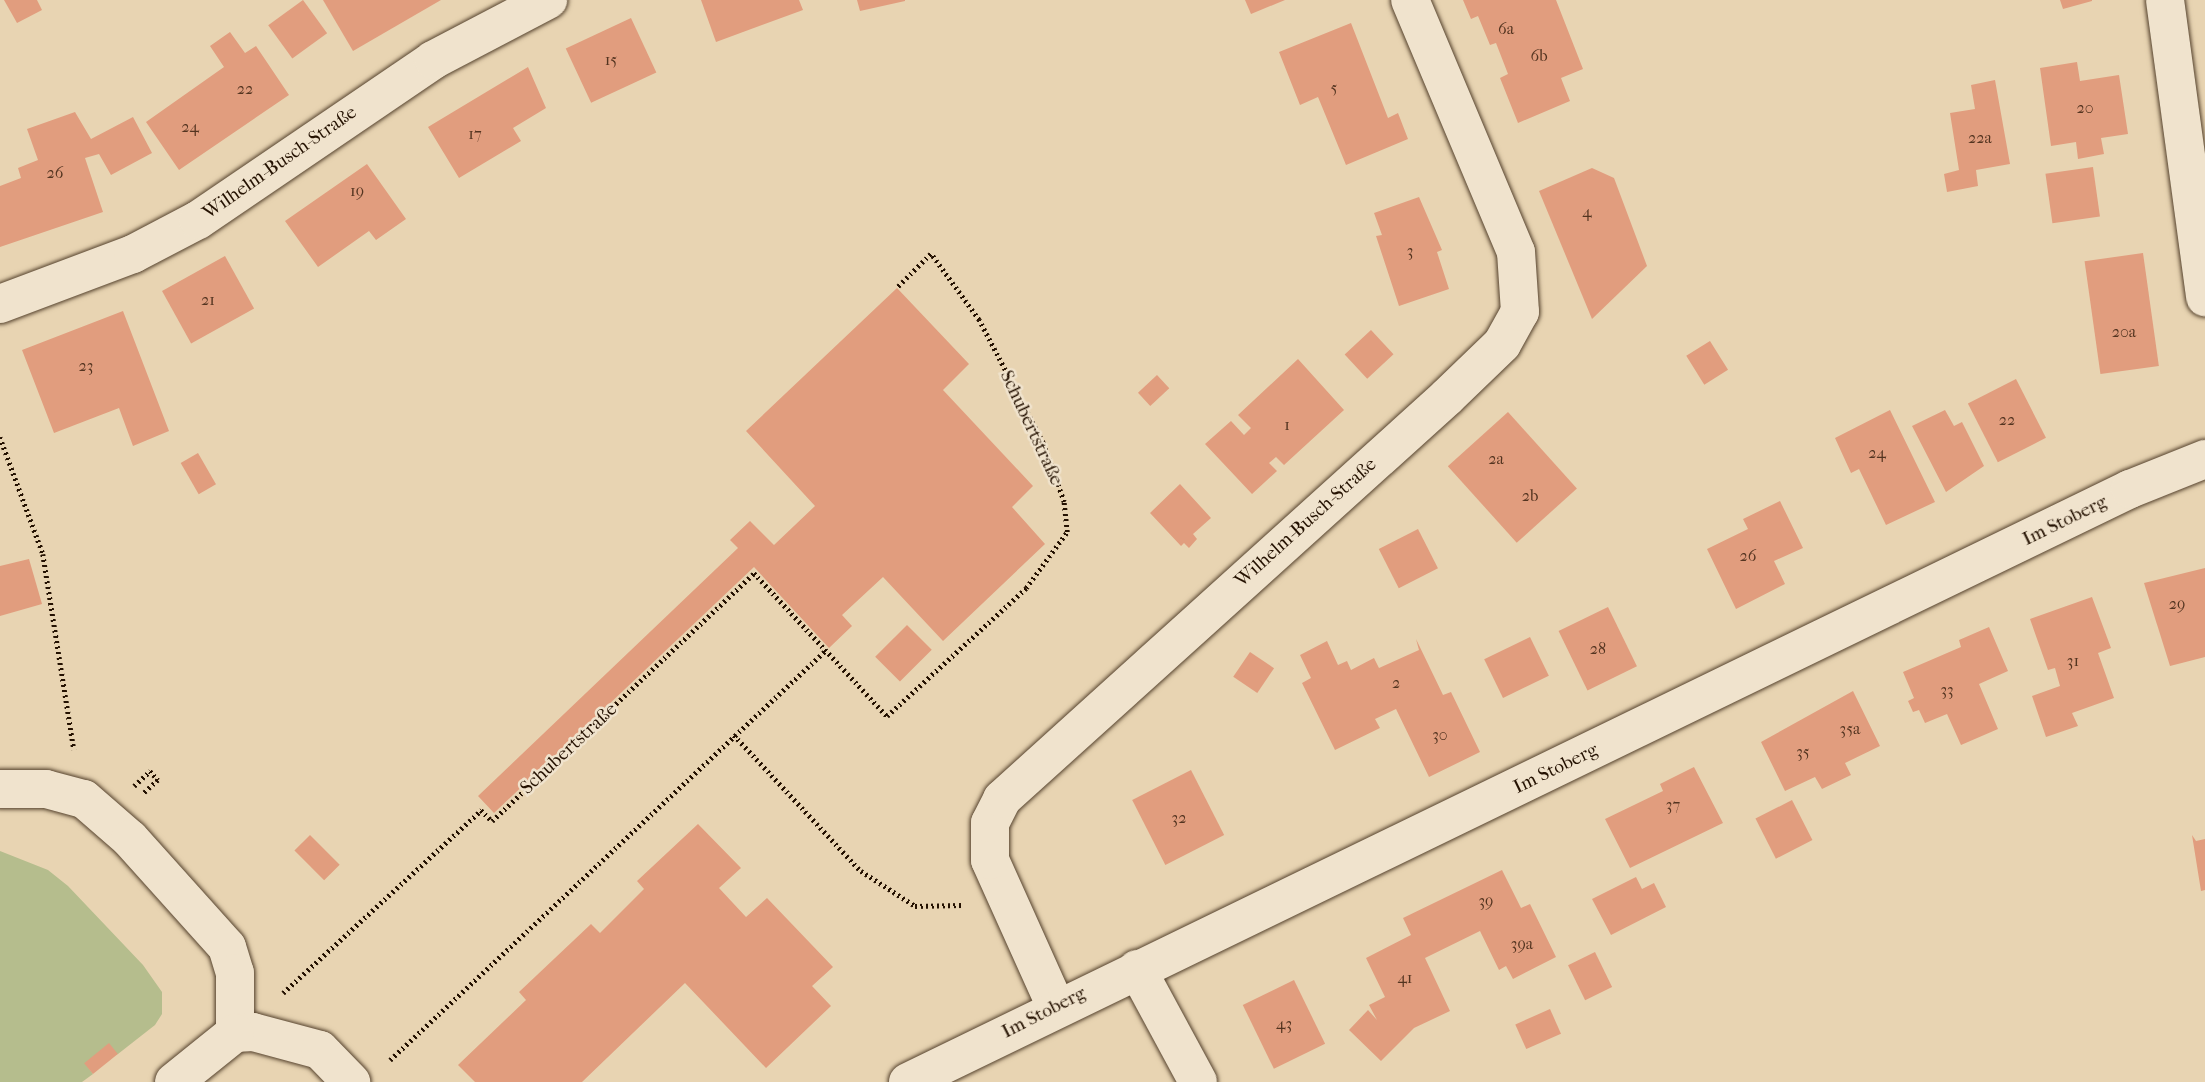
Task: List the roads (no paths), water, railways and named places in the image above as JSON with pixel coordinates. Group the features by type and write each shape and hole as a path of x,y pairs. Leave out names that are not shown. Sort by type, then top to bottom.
{"street":[{"name":"Wilhelm-Busch-Straße","path":"0,304 134,254 198,220 433,60 548,0"},
{"name":"Wilhelm-Busch-Straße","path":"1056,1007 990,860 987,843 990,823 1002,799 1447,397 1502,344 1520,312 1516,252 1410,0"},
{"path":"2165,0 2205,297"},
{"name":"Im Stoberg","path":"908,1082 1056,1007 1318,886 2130,489 2205,459"},
{"path":"0,789 46,789 84,799 131,839 227,947 235,973 235,1033"},
{"path":"1137,969 1198,1082"},
{"path":"174,1082 235,1033 253,1032 320,1050 351,1082"}]}
